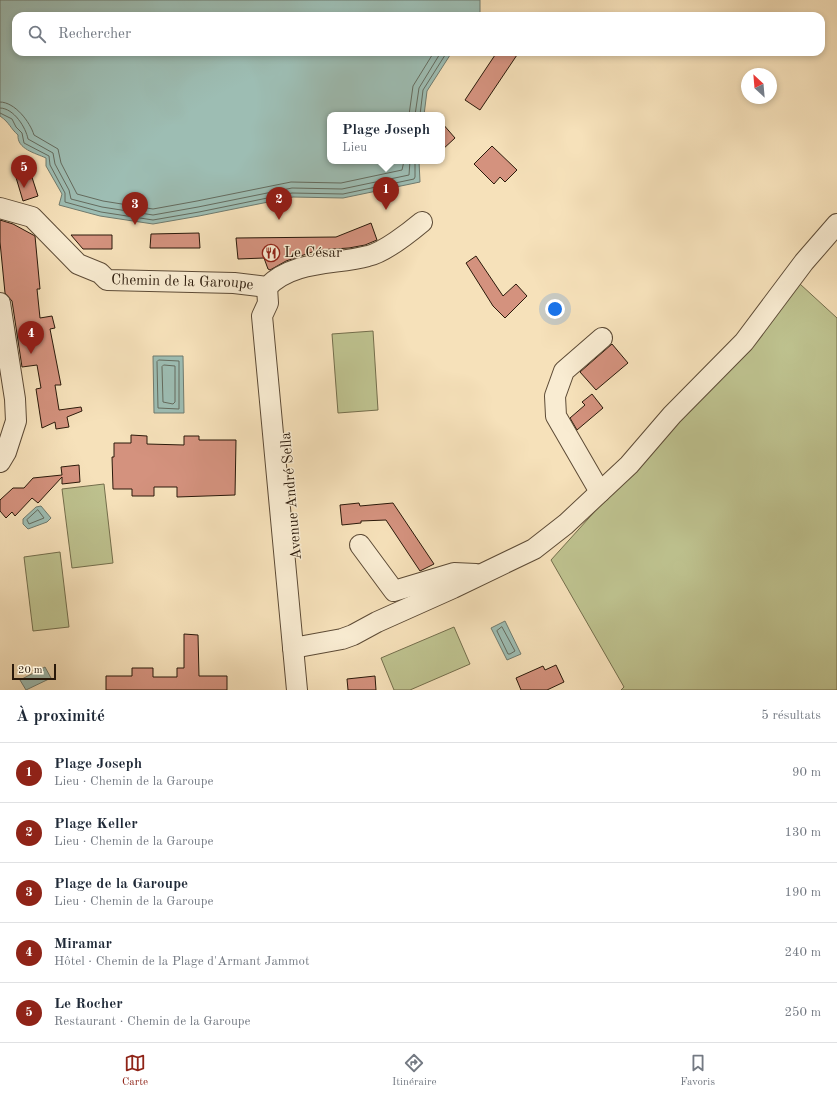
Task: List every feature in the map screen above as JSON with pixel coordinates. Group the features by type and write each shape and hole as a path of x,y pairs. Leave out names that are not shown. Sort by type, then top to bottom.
{"street":[{"name":"Chemin de la Garoupe","path":"0,208 32,217 78,264 100,273 107,267 240,270 256,276 267,295"},
{"name":"Chemin de la Garoupe","path":"267,295 276,279 299,268 370,256 409,233 422,222"},
{"path":"299,647 342,639 353,635 376,622 534,549 566,524 629,465 672,415 744,342 804,262 837,224"},
{"name":"Avenue André Sella","path":"267,295 262,316 299,647 310,690"},
{"path":"0,303 15,399 16,420 6,452 0,462"},
{"path":"600,492 556,416 555,396 564,371 602,338"},
{"path":"360,545 394,591 454,573 482,574"},
{"name":"Avenue André Sella","path":"297,690 299,647"}],"green space":[{"path":"800,284 837,318 837,690 621,690 624,687 551,560"},
{"path":"373,331 378,410 338,413 332,334"},
{"path":"104,484 113,563 72,568 62,489"},
{"path":"60,552 69,627 33,631 24,557"},
{"path":"454,627 470,664 410,690 394,690 381,658"}],"water":[{"path":"0,0 480,0 480,12 12,12 12,56 449,56 427,91 424,112 327,112 327,164 419,164 420,182 343,198 293,197 153,224 100,216 59,205 62,194 46,166 46,158 28,150 20,144 18,135 0,116"},
{"path":"153,356 183,356 184,413 154,413"},
{"path":"41,506 51,518 47,522 28,529 23,524 23,519 36,507"},
{"path":"505,621 521,654 507,660 491,628"},
{"path":"45,667 51,678 26,690 20,680"}],"building":[{"path":"494,56 516,56 480,110 465,100"},
{"path":"445,126 455,138 445,147"},
{"path":"492,146 517,170 505,182 500,177 494,184 474,164"},
{"path":"29,168 38,196 23,201 15,174"},
{"path":"0,220 13,224 35,236 40,289 37,289 40,318 52,316 55,328 50,329 61,385 55,385 59,410 81,407 82,411 67,417 69,427 56,429 55,422 42,428 36,389 41,388 37,365 22,367 12,301 5,293 0,242"},
{"path":"371,223 377,240 365,245 349,248 318,250 286,261 270,270 268,269 264,258 238,259 236,238 336,237"},
{"path":"199,233 200,248 150,248 151,234"},
{"path":"71,235 112,235 112,249 83,249"},
{"path":"476,256 503,296 516,284 527,296 505,318 493,306 466,263"},
{"path":"612,344 628,363 596,390 580,372"},
{"path":"592,394 603,408 577,430 570,418 585,405 582,402"},
{"path":"131,435 147,436 147,444 184,445 184,436 199,436 199,440 236,440 235,495 177,497 177,487 154,487 154,496 132,496 132,489 113,489 112,457 114,457 114,443 131,443"},
{"path":"79,465 80,482 62,484 62,477 38,503 32,498 15,516 12,512 6,518 0,511 0,500 13,488 24,488 33,478 62,475 61,467"},
{"path":"359,503 360,506 393,503 434,564 420,571 386,520 361,521 361,523 342,525 340,505"},
{"path":"184,634 198,635 199,676 227,676 227,690 106,690 106,676 132,676 132,668 153,668 153,677 177,677 177,668 184,668"},
{"path":"556,665 564,682 547,690 521,690 516,678 543,666 545,670"},
{"path":"375,676 376,690 348,690 347,679"}],"place":[{"name":"Le Rocher","path":"24,188"},
{"name":"Plage Joseph","path":"386,210"},
{"name":"Plage Keller","path":"279,220"},
{"name":"Plage de la Garoupe","path":"135,225"},
{"name":"Le César","path":"271,253"},
{"name":"Miramar","path":"31,354"}]}
